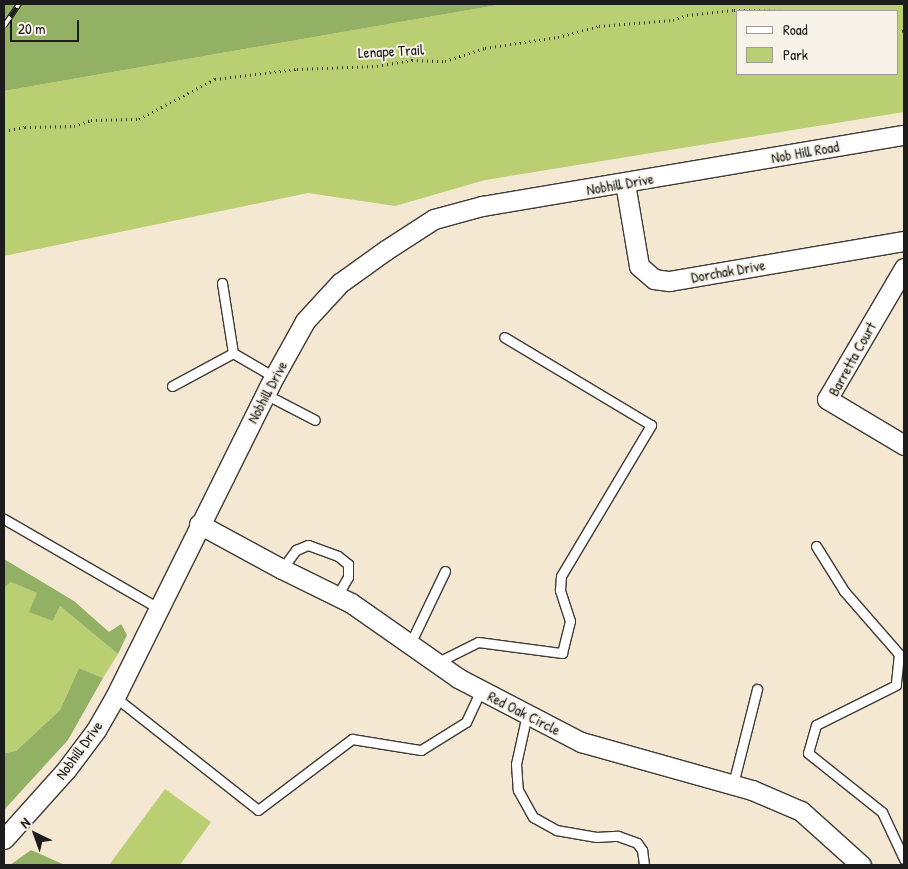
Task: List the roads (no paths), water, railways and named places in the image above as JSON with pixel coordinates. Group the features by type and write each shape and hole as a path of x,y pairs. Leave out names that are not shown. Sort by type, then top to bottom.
{"street":[{"name":"Nob Hill Road","path":"705,169 904,135"},
{"name":"Nobhill Drive","path":"4,839 25,818 66,770 96,730 115,697 199,524 274,377 306,321 340,283 434,219 482,206 705,169"},
{"name":"Dorchak Drive","path":"625,183 639,266 654,279 669,281 904,241"},
{"name":"Barretta Court","path":"904,268 827,399 904,445"},
{"name":"Red Oak Circle","path":"199,524 282,569 351,603 458,678 581,742 752,790 802,811 861,865"}],"lane":[{"path":"222,283 233,353"},
{"path":"436,663 478,642 562,653 570,621 560,590 561,576 651,425 504,337"},
{"path":"233,353 274,377"},
{"path":"172,386 233,353"},
{"path":"265,394 315,420"},
{"path":"4,520 158,608"},
{"path":"282,569 296,550 308,545 338,556 348,564 348,577 338,596"},
{"path":"816,546 844,591 899,654 896,685 816,725 808,753 882,812 904,860 899,865"},
{"path":"410,644 445,571"},
{"path":"732,784 758,689"},
{"path":"115,697 258,810 352,739 421,750 466,722 481,690"},
{"path":"526,714 516,764 518,790 533,817 556,830 596,837 618,836 631,841 642,850 644,865"}],"railway":[{"path":"4,26 19,4"}]}
